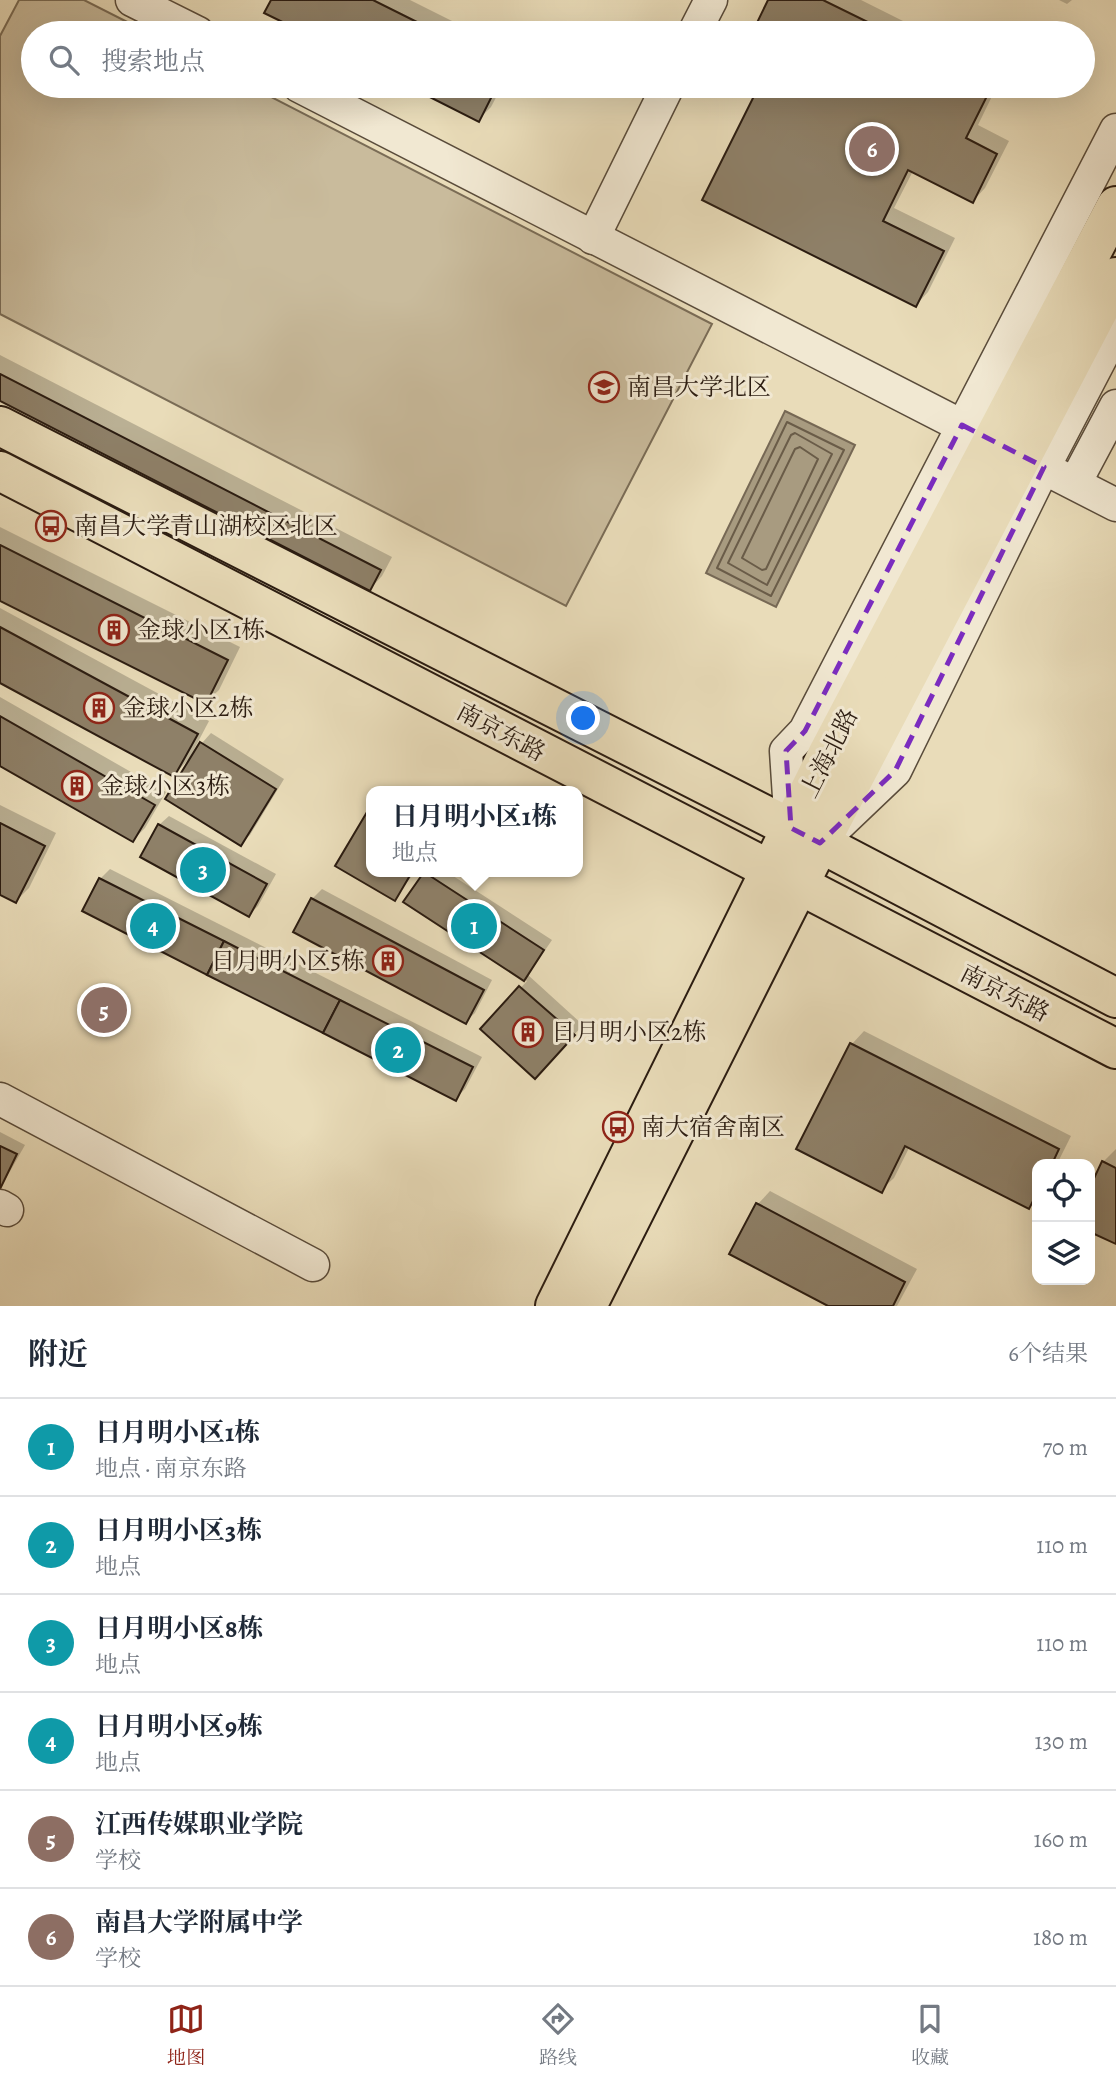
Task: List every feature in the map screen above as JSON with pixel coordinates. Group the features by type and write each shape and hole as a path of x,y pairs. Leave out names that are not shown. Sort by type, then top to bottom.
{"main road":[{"name":"上海北路","path":"587,1306 784,880 1005,447 1116,206"},
{"name":"上海北路","path":"1005,447 1116,277"},
{"name":"南京东路","path":"0,426 806,835 1116,998"},
{"name":"南京东路","path":"0,471 784,880 1116,1049"},
{"name":"上海北路","path":"555,1306 784,880"}],"street":[{"path":"700,21 711,0"},
{"path":"151,4 179,21"},
{"path":"322,98 1116,505"},
{"path":"593,238 662,98"},
{"path":"1005,447 1116,130"},
{"path":"806,835 786,751 805,731 1005,447 1116,329"},
{"path":"1074,483 1116,406"},
{"path":"0,1099 313,1265"}],"highlighted area":[{"path":"962,425 1044,467 895,771 820,843 791,828 786,751 805,731"}],"shaded area":[{"path":"19,0 84,0 125,21 21,21 21,98 273,98 712,324 566,606 0,314 0,36"}],"water":[{"path":"785,411 855,445 776,607 706,573"}],"building":[{"path":"271,0 373,0 415,21 280,21 264,13"},
{"path":"768,0 823,0 866,21 758,21"},
{"path":"432,98 491,98 479,122"},
{"path":"753,98 986,98 966,138 997,154 973,203 908,170 883,221 944,251 916,307 702,200"},
{"path":"0,374 381,570 370,591 0,401"},
{"name":"金球小区1栋","path":"0,545 228,660 206,704 0,601"},
{"name":"金球小区2栋","path":"0,627 198,734 174,777 0,683"},
{"name":"金球小区3栋","path":"0,716 155,805 133,842 0,766"},
{"path":"200,742 276,789 241,846 165,799"},
{"path":"366,814 366,877 409,877 395,901 335,866"},
{"path":"0,823 45,846 16,903 0,895"},
{"path":"158,824 267,884 249,917 140,857"},
{"path":"420,877 432,877 544,950 524,981 403,902"},
{"path":"99,878 224,941 207,975 82,911"},
{"name":"日月明小区5栋","path":"311,898 484,990 466,1024 293,932"},
{"path":"224,941 340,1000 323,1033 207,975"},
{"name":"日月明小区2栋","path":"519,986 575,1035 535,1079 480,1029"},
{"path":"340,1000 473,1067 456,1101 323,1033"},
{"path":"850,1043 1059,1149 1054,1159 1032,1159 1032,1203 1029,1209 905,1146 882,1193 796,1149"},
{"path":"0,1146 17,1154 0,1189"},
{"path":"1102,1161 1116,1168 1116,1244 1095,1234 1095,1176"},
{"path":"756,1203 905,1282 893,1306 828,1306 729,1254"}],"place":[{"name":"南昌大学附属中学","path":"872,149"},
{"name":"南昌大学北区","path":"604,387"},
{"name":"南昌大学青山湖校区北区","path":"51,526"},
{"name":"金球小区1栋","path":"114,630"},
{"name":"金球小区2栋","path":"99,708"},
{"name":"金球小区3栋","path":"77,786"},
{"name":"日月明小区8栋","path":"203,870"},
{"name":"日月明小区9栋","path":"153,926"},
{"name":"日月明小区1栋","path":"474,926"},
{"name":"日月明小区5栋","path":"388,961"},
{"name":"江西传媒职业学院","path":"104,1010"},
{"name":"日月明小区2栋","path":"528,1032"},
{"name":"日月明小区3栋","path":"398,1050"},
{"name":"南大宿舍南区","path":"618,1127"}]}
